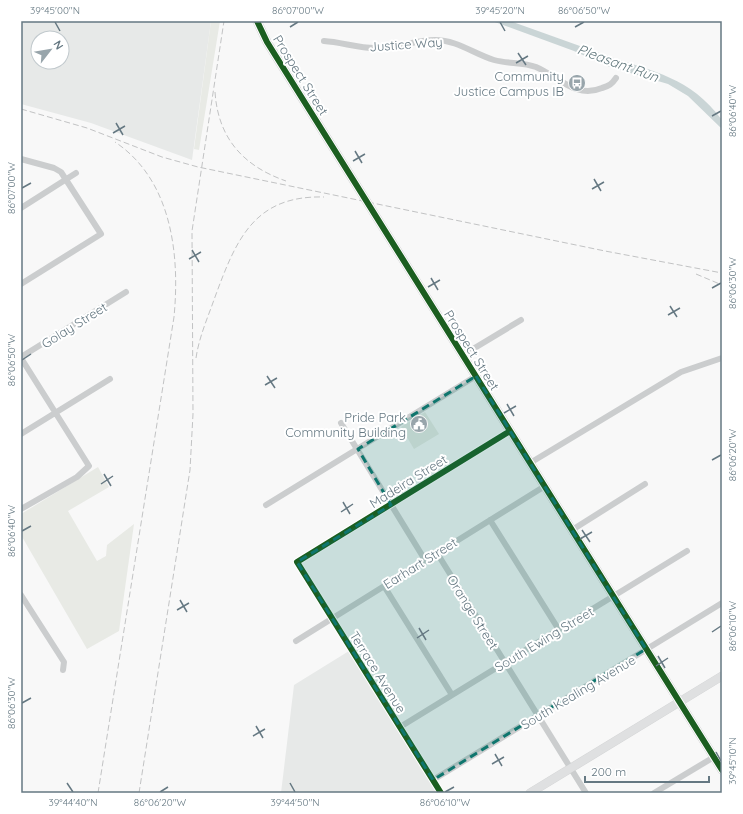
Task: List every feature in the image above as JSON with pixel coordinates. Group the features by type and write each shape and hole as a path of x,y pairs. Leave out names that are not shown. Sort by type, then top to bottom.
{"main road":[{"name":"Prospect Street","path":"257,21 267,42 722,770"},
{"path":"530,793 722,676"}],"street":[{"name":"Justice Way","path":"324,42 380,48 400,46 425,40 448,41 496,61 523,64 536,68 576,90 587,92 612,85 616,78"},
{"path":"21,159 56,168 66,179 101,234 21,284"},
{"path":"21,208 76,173"},
{"name":"Golay Street","path":"21,358 126,292"},
{"path":"463,355 521,320"},
{"path":"21,358 89,466 77,477 21,509"},
{"path":"530,463 681,372 722,358"},
{"path":"266,506 476,376"},
{"path":"21,434 110,379"},
{"path":"341,423 425,560"},
{"name":"Madeira Street","path":"297,562 510,431"},
{"path":"572,530 645,484"},
{"name":"Earhart Street","path":"296,641 544,486"},
{"path":"490,520 559,630"},
{"name":"South Ewing Street","path":"400,727 688,551"},
{"name":"Orange Street","path":"437,553 586,793"},
{"name":"Terrace Avenue","path":"297,562 441,793"},
{"path":"384,586 452,695"},
{"path":"21,595 64,662 63,670"},
{"name":"South Kealing Avenue","path":"433,780 722,603"},
{"path":"654,793 714,756"}],"highlighted area":[{"path":"476,376 646,649 433,780 297,562 391,505 358,449"}],"shaded area":[{"path":"21,21 211,21 192,160 91,123 21,104"},
{"path":"211,21 220,21 199,150 194,149"},
{"path":"425,412 439,434 414,449 401,427"},
{"path":"98,467 109,487 68,511 97,561 106,556 107,545 134,524 119,631 87,649 21,535 21,514"},
{"path":"349,651 437,793 281,793 294,685"}],"water":[{"name":"Pleasant Run","path":"492,21 510,21 670,78 697,94 710,106 722,120 722,129 688,96 668,84 610,67 574,51"}],"railway":[{"path":"139,793 190,470 193,414 192,231 224,21"},
{"path":"215,92 221,123 227,136 236,148 245,158 257,167 286,181"},
{"path":"21,109 87,128 162,157 198,167 605,251 722,273"},
{"path":"98,793 174,317 176,293 173,244 168,220 160,198 149,177 134,158 115,142"},
{"path":"196,358 201,335 223,276 240,240 251,225 264,213 280,204 300,198 324,197"},
{"path":"696,274 722,285"}],"cycle path":[{"path":"257,21 267,42 722,770"},
{"path":"441,793 297,562 510,431"}],"place":[{"name":"Community Justice Campus IB","path":"577,83"},
{"name":"Pride Park Community Building","path":"419,424"}]}
